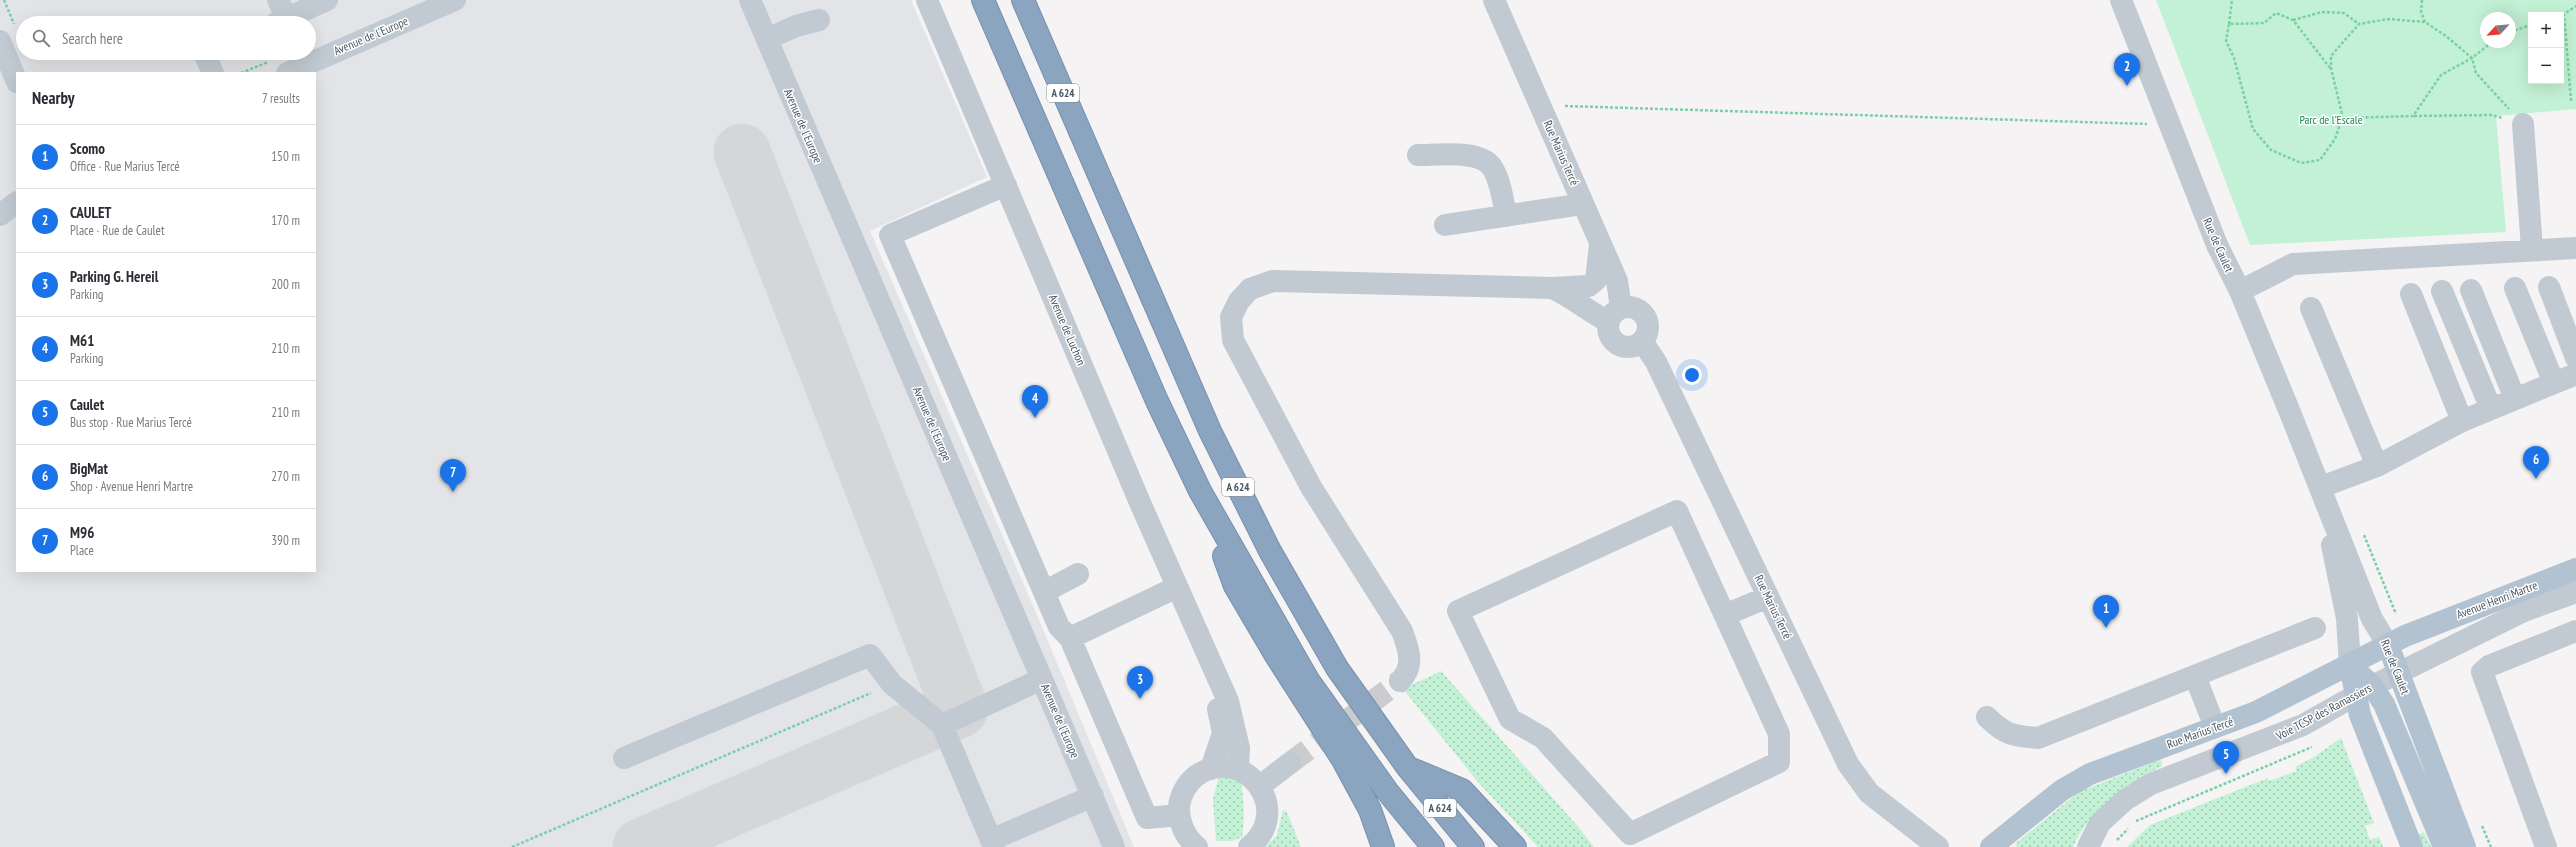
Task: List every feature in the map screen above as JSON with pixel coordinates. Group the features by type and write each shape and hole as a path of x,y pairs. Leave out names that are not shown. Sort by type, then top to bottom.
{"highway":[{"name":"A 624","path":"983,0 1154,394 1200,491 1308,680 1387,791 1433,847"},
{"name":"A 624","path":"1023,0 1210,431 1263,537 1337,668 1408,768 1473,847"},
{"path":"1200,491 1235,586 1279,661 1344,760 1370,810 1383,847"},
{"path":"1408,768 1462,790 1516,847"}],"main road":[{"name":"Avenue Henri Martre","path":"2418,630 2576,569"},
{"name":"Rue Marius Tercé","path":"1991,847 2062,790 2090,774 2256,712 2418,630"},
{"name":"Rue de Caulet","path":"2388,645 2465,847"},
{"name":"Rue de Caulet","path":"2350,665 2364,691 2384,704 2444,847"},
{"name":"Rue de Caulet","path":"2364,691 2360,715 2412,847"}],"street":[{"path":"280,14 327,0"},
{"name":"Avenue de l'Europe","path":"316,53 455,0"},
{"name":"Avenue de l'Europe","path":"750,0 1114,847"},
{"name":"Avenue de Luchon","path":"927,0 1208,659"},
{"name":"Rue Marius Tercé","path":"1494,0 1617,281 1615,315 1608,331 1612,339 1618,344 1626,347 1635,346 1642,341 1656,362 1848,764 1869,793 1938,847"},
{"name":"Rue de Caulet","path":"2121,0 2217,245 2240,291 2321,487 2372,619 2388,645"},
{"path":"767,39 796,26 819,20"},
{"path":"0,41 9,71"},
{"name":"Avenue de l'Europe","path":"281,66 297,60"},
{"path":"2523,124 2532,249"},
{"path":"1418,155 1473,156 1486,160 1497,176 1506,216"},
{"path":"1006,185 890,235 1059,627 1070,638 1147,818 1179,815"},
{"path":"0,215 16,203"},
{"path":"1445,225 1583,204"},
{"path":"1400,681 1407,674 1411,656 1402,631 1311,487 1259,393 1233,340 1231,316 1239,301 1250,289 1273,281 1552,288 1589,286 1596,280 1600,242"},
{"path":"2240,291 2293,264 2532,249 2576,248"},
{"path":"2549,287 2576,358"},
{"path":"1552,288 1567,295 1584,309 1615,315 1636,308 1647,319 1648,327 1642,341"},
{"path":"2515,288 2554,383"},
{"path":"2471,290 2515,399"},
{"path":"2442,291 2491,409"},
{"path":"2411,294 2462,421"},
{"path":"2311,308 2377,466"},
{"path":"2321,487 2377,466 2462,421 2576,374"},
{"name":"Rue de Caulet","path":"2321,487 2347,618 2350,665"},
{"path":"1677,510 1725,615 1779,734 1779,762 1630,834 1543,738 1510,719 1458,611 1677,510"},
{"path":"1044,592 1078,574"},
{"path":"1070,638 1134,609 1177,587"},
{"name":"Voie TCSP des Ramassiers","path":"2088,847 2100,823 2124,800 2151,784 2275,738 2303,725 2364,691 2524,611 2576,592"},
{"path":"1725,615 1768,597"},
{"path":"1987,717 2000,729 2013,736 2038,738 2315,628"},
{"path":"2546,847 2482,672 2489,666 2576,631"},
{"path":"624,758 870,655 892,684 942,725 993,844 1093,796"},
{"path":"1208,659 1223,733 1211,769"},
{"path":"1208,659 1228,701 1239,748 1238,769"},
{"path":"2195,676 2215,727"},
{"path":"942,725 1042,679"},
{"path":"1260,786 1290,763"},
{"path":"1193,846 1185,834 1179,815 1179,805 1186,786 1201,773 1211,769 1224,767 1238,769 1250,776 1260,786 1267,804 1268,816 1265,828 1257,841 1249,847"}],"path":[{"path":"2232,0 2226,41 2234,58 2253,129 2271,150 2301,163 2320,160 2334,139 2342,118 2330,68 2332,56 2359,24 2388,19 2425,22"},
{"path":"2422,0 2421,12 2425,22 2472,58 2476,73 2523,124"},
{"path":"2571,101 2564,14 2576,6"},
{"path":"2293,20 2322,12 2344,12 2359,24"},
{"path":"2229,24 2264,23 2276,13 2293,20 2330,68"},
{"path":"2516,30 2528,26"},
{"path":"2413,116 2441,75 2472,58 2484,48"},
{"path":"247,72 281,66"},
{"path":"1543,113 1558,106 2170,125"},
{"path":"2342,118 2492,115 2523,124"},
{"path":"512,847 892,684"},
{"path":"2116,842 2137,820 2316,744"}],"shaded area":[{"path":"0,0 911,0 987,177 870,231 1037,615 1134,847 0,847"}],"green space":[{"name":"Parc de l’Escale","path":"2156,0 2576,0 2576,109 2496,116 2506,232 2250,245"},
{"path":"1441,671 1580,829 1594,847 1538,847 1478,782 1403,689"},
{"path":"2341,738 2374,823 2365,826 2370,840 2379,837 2383,847 2127,847 2150,825 2268,778 2269,781 2297,771 2295,767 2314,757"},
{"path":"2161,759 2162,766 2136,781 2099,809 2080,833 2073,847 2017,847 2015,844 2079,792"},
{"path":"1219,775 1240,776 1244,807 1244,822 1242,837 1232,841 1216,841 1213,800"},
{"path":"1283,810 1287,812 1301,847 1265,847 1277,835"},
{"path":"2424,832 2431,847 2422,847 2417,835"}],"taxiway":[{"path":"641,847 960,709 742,152"}],"tunnel":[{"path":"1290,763 1400,681"}],"place":[{"name":"CAULET","path":"2127,86"},
{"name":"M61","path":"1035,418"},
{"name":"BigMat","path":"2536,479"},
{"name":"M96","path":"453,492"},
{"name":"Scomo","path":"2106,628"},
{"name":"Parking G. Hereil","path":"1140,699"},
{"name":"Caulet","path":"2226,774"}]}
